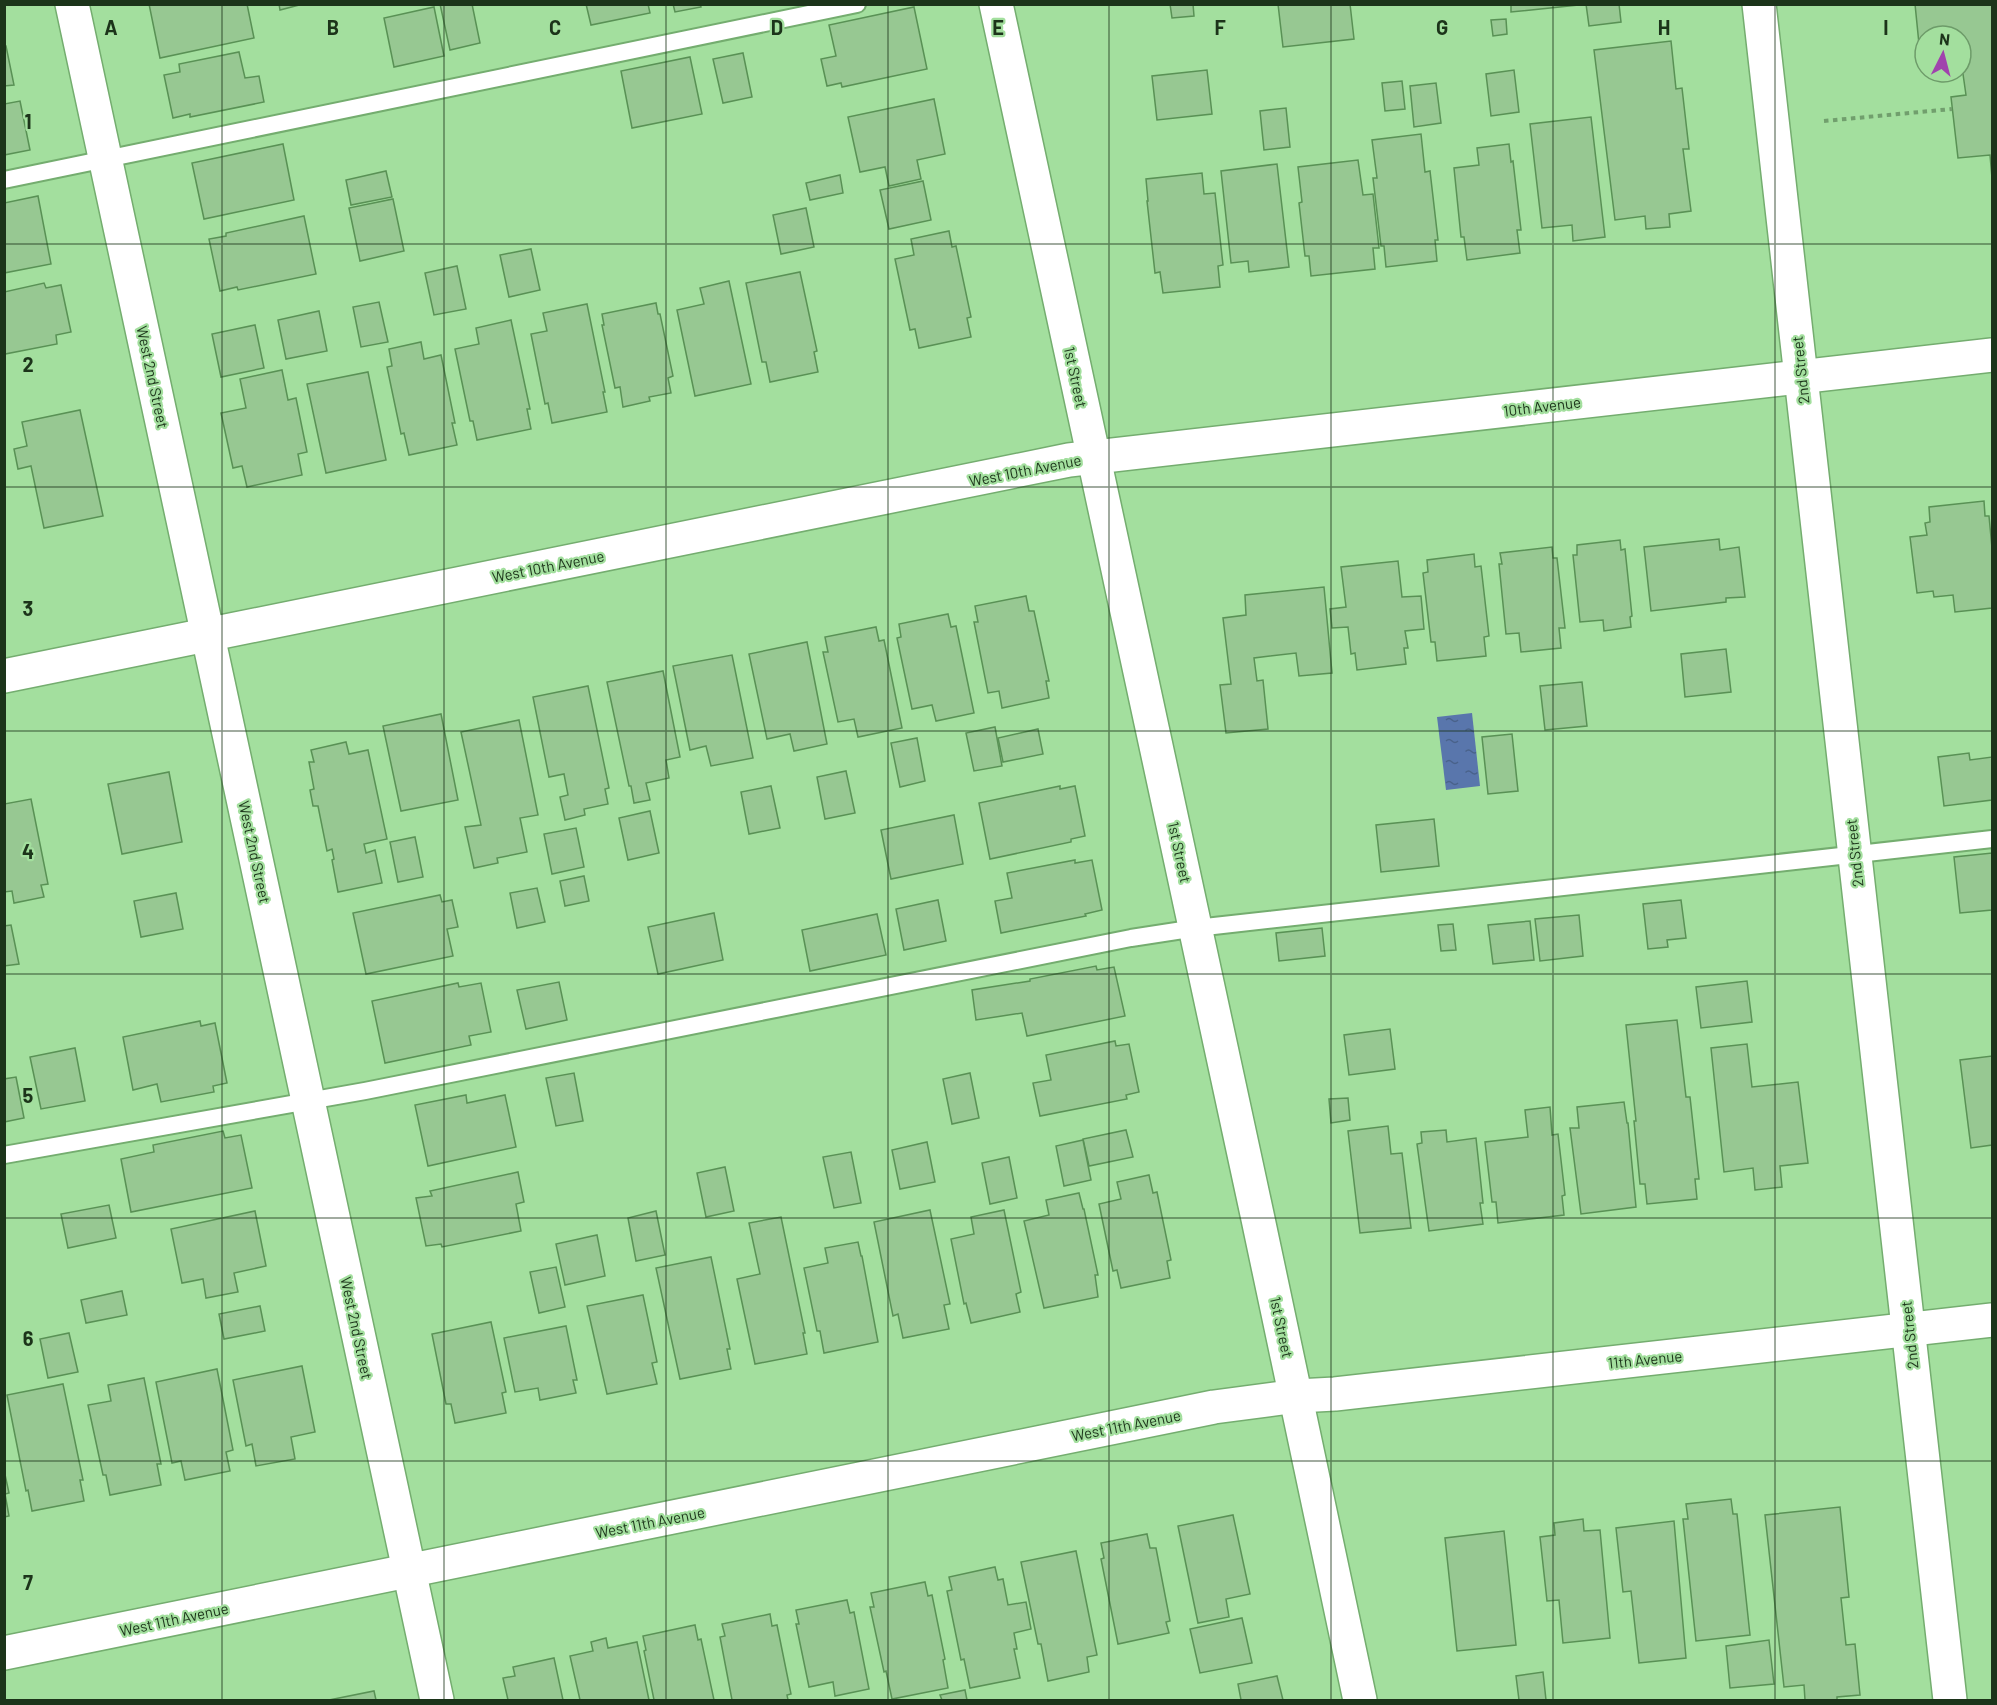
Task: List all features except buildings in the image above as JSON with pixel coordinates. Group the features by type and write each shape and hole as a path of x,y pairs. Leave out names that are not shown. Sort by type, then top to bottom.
{"street":[{"name":"West 2nd Street","path":"72,4 437,1701"},
{"name":"1st Street","path":"996,4 1092,458 1297,1396 1360,1701"},
{"name":"2nd Street","path":"1758,4 1950,1701"},
{"name":"10th Avenue","path":"1092,458 1992,355"},
{"name":"West 10th Avenue","path":"4,676 1069,460 1092,458"},
{"name":"11th Avenue","path":"1297,1396 1335,1394 1992,1320"},
{"name":"West 11th Avenue","path":"4,1653 1214,1407 1297,1396"}],"lane":[{"path":"4,180 857,4"},
{"path":"4,1155 309,1101 1119,940 1196,928 1992,839"}],"path":[{"path":"1824,121 1952,109"}],"water":[{"path":"1472,713 1480,786 1446,790 1437,717"}]}
